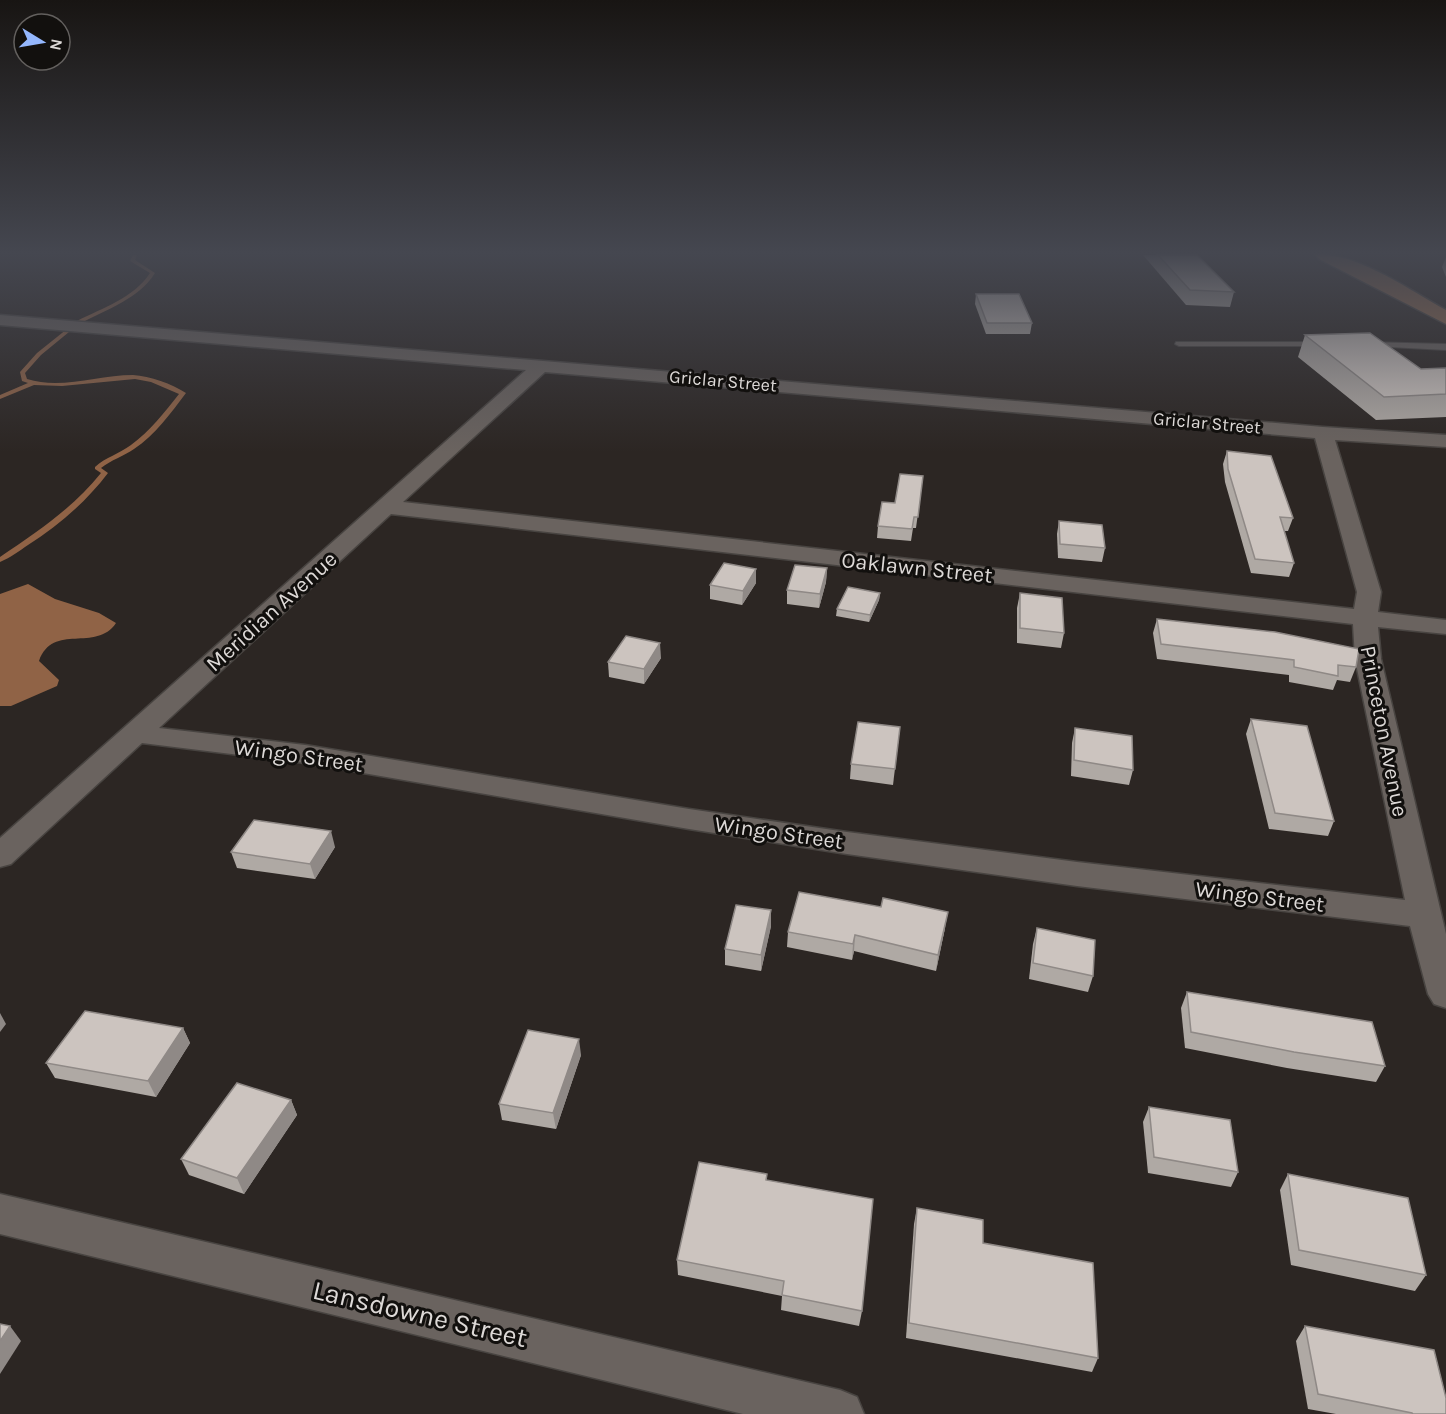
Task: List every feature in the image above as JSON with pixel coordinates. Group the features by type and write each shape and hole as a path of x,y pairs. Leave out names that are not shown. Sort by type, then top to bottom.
{"street":[{"name":"Griclar Street","path":"12,321 1323,433 1446,441"},
{"name":"Meridian Avenue","path":"0,856 542,365"},
{"name":"Princeton Avenue","path":"1323,433 1369,592 1365,618 1368,659 1424,915 1446,994"},
{"name":"Oaklawn Street","path":"387,507 1446,627"},
{"name":"Wingo Street","path":"136,734 305,754 689,819 847,843 1077,874 1424,915"},
{"name":"Lansdowne Street","path":"0,1214 840,1414"}],"lane":[{"path":"1179,344 1334,344"},
{"path":"1358,344 1418,344 1446,347"}],"shaded area":[{"path":"28,584 55,599 99,613 116,623 108,632 98,636 54,643 46,649 39,661 59,680 57,686 11,706 0,706 0,594"}],"building":[{"path":"986,321 1031,321 1032,323 987,323"},
{"path":"1370,333 1421,369 1446,368 1446,394 1384,397 1305,335"},
{"path":"1227,451 1271,456 1293,518 1280,517 1294,563 1255,559 1228,469"},
{"path":"900,474 923,476 918,517 914,517 912,529 878,526 882,502 895,503"},
{"path":"1059,521 1102,525 1105,548 1060,544"},
{"path":"724,563 756,569 743,591 710,585"},
{"path":"795,565 827,568 820,594 787,590"},
{"path":"848,587 880,593 870,615 837,609"},
{"path":"1020,593 1062,598 1064,633 1020,628"},
{"path":"1157,619 1275,632 1359,649 1356,667 1338,665 1338,676 1294,667 1294,660 1161,644"},
{"path":"626,636 660,643 644,669 608,662"},
{"path":"1251,719 1307,726 1334,821 1275,813"},
{"path":"858,722 900,727 895,769 851,764"},
{"path":"1075,728 1132,736 1133,770 1074,760"},
{"path":"254,820 331,831 310,864 231,852"},
{"path":"799,892 881,907 883,898 948,912 938,955 855,935 853,944 788,932"},
{"path":"736,905 771,910 761,955 725,949"},
{"path":"1037,928 1095,940 1093,976 1033,963"},
{"path":"1187,992 1372,1022 1385,1066 1294,1052 1191,1032"},
{"path":"85,1011 183,1028 148,1081 46,1063"},
{"path":"528,1030 579,1039 553,1113 499,1104"},
{"path":"237,1083 291,1100 237,1178 181,1159"},
{"path":"1149,1107 1230,1120 1238,1172 1154,1157"},
{"path":"699,1162 767,1174 766,1180 873,1199 862,1311 782,1295 784,1281 677,1260"},
{"path":"1288,1174 1408,1198 1426,1275 1299,1250"},
{"path":"917,1208 983,1220 983,1243 1093,1263 1098,1358 909,1323"},
{"path":"0,1324 10,1326 0,1341"},
{"path":"1305,1326 1434,1350 1446,1398 1446,1414 1413,1414 1318,1394"}],"waterway":[{"path":"0,560 43,531 82,500 105,473 97,468 141,440 183,393 153,381 135,377 47,385 24,380 22,373 39,354 67,331"},
{"path":"0,397 32,384"}]}
